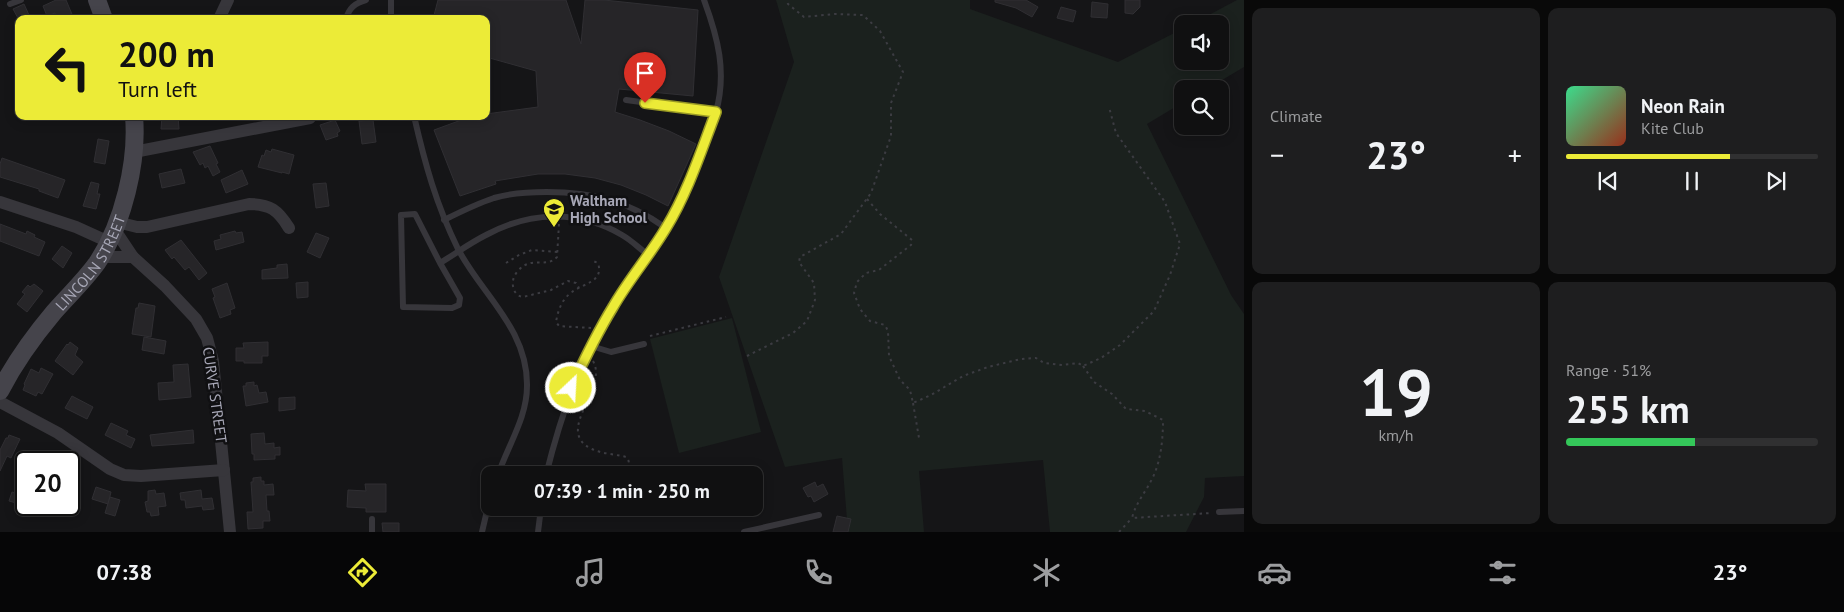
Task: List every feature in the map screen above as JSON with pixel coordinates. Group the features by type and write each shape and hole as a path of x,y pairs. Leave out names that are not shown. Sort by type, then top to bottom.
{"street":[{"path":"97,0 103,15"},
{"path":"221,15 228,0"},
{"name":"LINCOLN STREET","path":"0,391 24,349 79,285 110,238 134,152 134,120"},
{"path":"134,152 298,120"},
{"path":"0,202 110,238 134,257"},
{"path":"110,238 137,227 147,227 249,204 260,204 270,207 282,218 289,228"},
{"name":"CURVE STREET","path":"110,238 134,257 185,306 196,319 207,338 213,361 230,532"},
{"path":"0,402 58,433 110,469 124,475 141,476 224,470"}],"lane":[{"path":"10,4 21,0"},
{"path":"347,15 348,11 354,6 366,0"},
{"path":"391,0 391,15"},
{"path":"548,466 557,430 571,388 612,307 666,228 690,182 716,112 719,100 720,51 716,31 704,0"},
{"path":"626,100 716,112"},
{"path":"415,120 426,167 444,220 460,252 514,330 522,349 526,367 525,406 502,466"},
{"path":"444,220 494,198 524,192 561,192 594,195 625,204 666,228"},
{"path":"415,214 440,263 460,298 459,305 452,308 403,307 401,215 415,214"},
{"path":"440,263 485,235 511,223 534,218 558,216 579,218 600,224 624,236 647,254"},
{"path":"591,346 611,352 644,344"},
{"path":"1219,512 1244,511"},
{"path":"744,532 818,515"},
{"path":"482,532 486,516"},
{"path":"538,532 540,516"},
{"path":"372,519 372,532"}],"path":[{"path":"747,356 793,333 806,321 815,300 814,282 799,262 800,257 841,234 872,193 891,136 891,103 903,72 880,31 864,16 835,14 804,17 788,4 787,0"},
{"path":"1083,366 1120,345 1154,311 1170,275 1180,244 1165,202 1116,133 1109,107"},
{"path":"867,199 880,214 912,240 911,245 879,270 866,273 857,282 854,292 860,309 870,321 885,325 888,331 889,356 900,380 910,390 919,438"},
{"path":"560,223 557,257 549,262 530,262 520,268 513,280 513,285 516,294 523,297 551,290 568,281 576,283 579,288"},
{"path":"506,263 532,250 558,252"},
{"path":"593,261 598,263 600,273 592,281 567,296 558,309 556,322 559,326 588,326 593,329"},
{"path":"650,336 726,317"},
{"path":"913,403 931,396 963,376 988,367 1021,359 1036,358 1044,363 1062,365 1078,363 1083,366 1094,382 1112,394 1126,409 1145,411 1163,420 1164,438 1153,477 1135,506 1132,518 1120,532"},
{"path":"593,361 594,383 590,396 580,414 578,424 579,437 591,449 626,457 629,466"},
{"path":"1132,518 1219,512"}],"shaded area":[{"path":"776,0 970,0 970,9 1118,62 1174,33 1174,70 1229,70 1229,15 1209,15 1237,0 1244,0 1244,67 1222,80 1174,80 1174,108 1147,124 1231,295 1244,314 1244,476 1205,478 1204,497 1186,532 1050,532 1043,460 919,471 924,532 848,532 842,458 785,467 719,277 794,62"},
{"path":"732,318 761,432 679,453 650,339"}],"building":[{"path":"56,0 66,0 72,15 56,15 55,13 47,15 43,6"},
{"path":"438,0 566,0 581,44 585,0 604,0 698,10 693,96 619,89 615,112 669,131 696,144 668,206 621,185 595,178 565,174 538,174 495,181 496,184 460,196 434,130 461,120 490,120 490,113 538,107 536,71 490,58 490,15 434,15"},
{"path":"995,0 1026,0 1038,7 1032,17 1016,8 995,2"},
{"path":"1125,0 1140,0 1140,7 1133,14 1125,13"},
{"path":"1092,2 1108,4 1107,18 1091,17"},
{"path":"24,4 29,15 16,15 13,9"},
{"path":"1061,7 1076,11 1073,22 1057,18"},
{"path":"162,120 178,120 179,129 161,129"},
{"path":"335,120 340,131 337,133 338,136 326,140 320,125"},
{"path":"373,120 376,142 362,144 359,121"},
{"path":"98,139 109,141 105,164 94,162"},
{"path":"210,146 220,172 213,176 208,166 205,168 203,163 200,165 193,152"},
{"path":"272,149 294,155 289,174 258,167 262,155 264,156 266,150 271,152"},
{"path":"2,158 65,180 58,198 39,191 39,189 0,177"},
{"path":"181,169 185,183 162,188 159,174"},
{"path":"242,170 248,184 226,193 221,180"},
{"path":"91,182 99,184 97,194 100,194 96,209 83,206"},
{"path":"326,183 329,206 316,208 313,184"},
{"path":"0,224 26,234 27,231 45,242 39,256 0,241"},
{"path":"235,231 236,233 242,232 244,242 216,250 214,241 221,239 220,235"},
{"path":"316,233 329,238 320,258 307,252"},
{"path":"181,240 207,273 199,280 189,267 185,270 165,250"},
{"path":"62,246 72,253 63,268 52,259"},
{"path":"287,264 288,278 262,279 262,270 277,268 277,265"},
{"path":"308,282 308,297 297,298 296,283"},
{"path":"227,283 235,308 230,310 231,314 220,318 212,289"},
{"path":"34,284 43,291 27,312 17,304 25,294 22,292 28,285 30,287"},
{"path":"139,303 155,306 151,337 132,334 136,308 138,308"},
{"path":"144,337 166,341 164,354 142,350"},
{"path":"70,342 78,348 75,355 83,362 73,375 55,361"},
{"path":"268,342 268,356 262,356 262,363 236,361 236,348 244,348 243,343"},
{"path":"188,364 191,397 159,400 158,383 174,382 173,365"},
{"path":"41,368 53,374 42,394 38,392 36,396 23,390 24,384 31,369 39,373"},
{"path":"254,382 254,386 257,385 259,393 266,392 268,402 246,406 243,386 246,386 246,383"},
{"path":"72,396 93,407 87,419 65,408"},
{"path":"295,397 295,409 279,411 279,398"},
{"path":"111,423 128,431 126,435 135,439 131,448 105,435"},
{"path":"193,430 194,443 152,446 150,435"},
{"path":"264,433 265,444 274,443 274,448 280,447 280,455 275,455 275,459 254,460 251,434"},
{"path":"9,435 20,439 11,458 7,456 0,471 0,450"},
{"path":"261,477 264,485 273,484 274,495 266,495 270,521 263,521 263,528 248,529 247,512 253,512 251,482 253,482 253,478"},
{"path":"815,482 817,487 823,484 828,494 814,502 811,496 808,497 803,488"},
{"path":"365,484 386,484 386,512 366,512 366,508 347,507 348,490 366,491"},
{"path":"96,487 111,492 108,504 92,499"},
{"path":"155,490 156,494 164,493 166,506 158,507 159,515 151,516 150,512 147,512 145,502 148,501 148,491"},
{"path":"201,490 202,499 212,498 214,509 203,510 202,506 186,508 185,500 181,500 180,493"},
{"path":"12,492 15,493 15,503 9,501"},
{"path":"110,497 120,500 115,516 105,513"},
{"path":"837,516 851,519 848,532 833,532"},
{"path":"382,523 399,523 399,532 383,532"}],"place":[{"name":"Waltham High School","path":"554,228"}],"route":[{"path":"571,388 612,307 666,228 690,182 716,112 645,103"}]}
